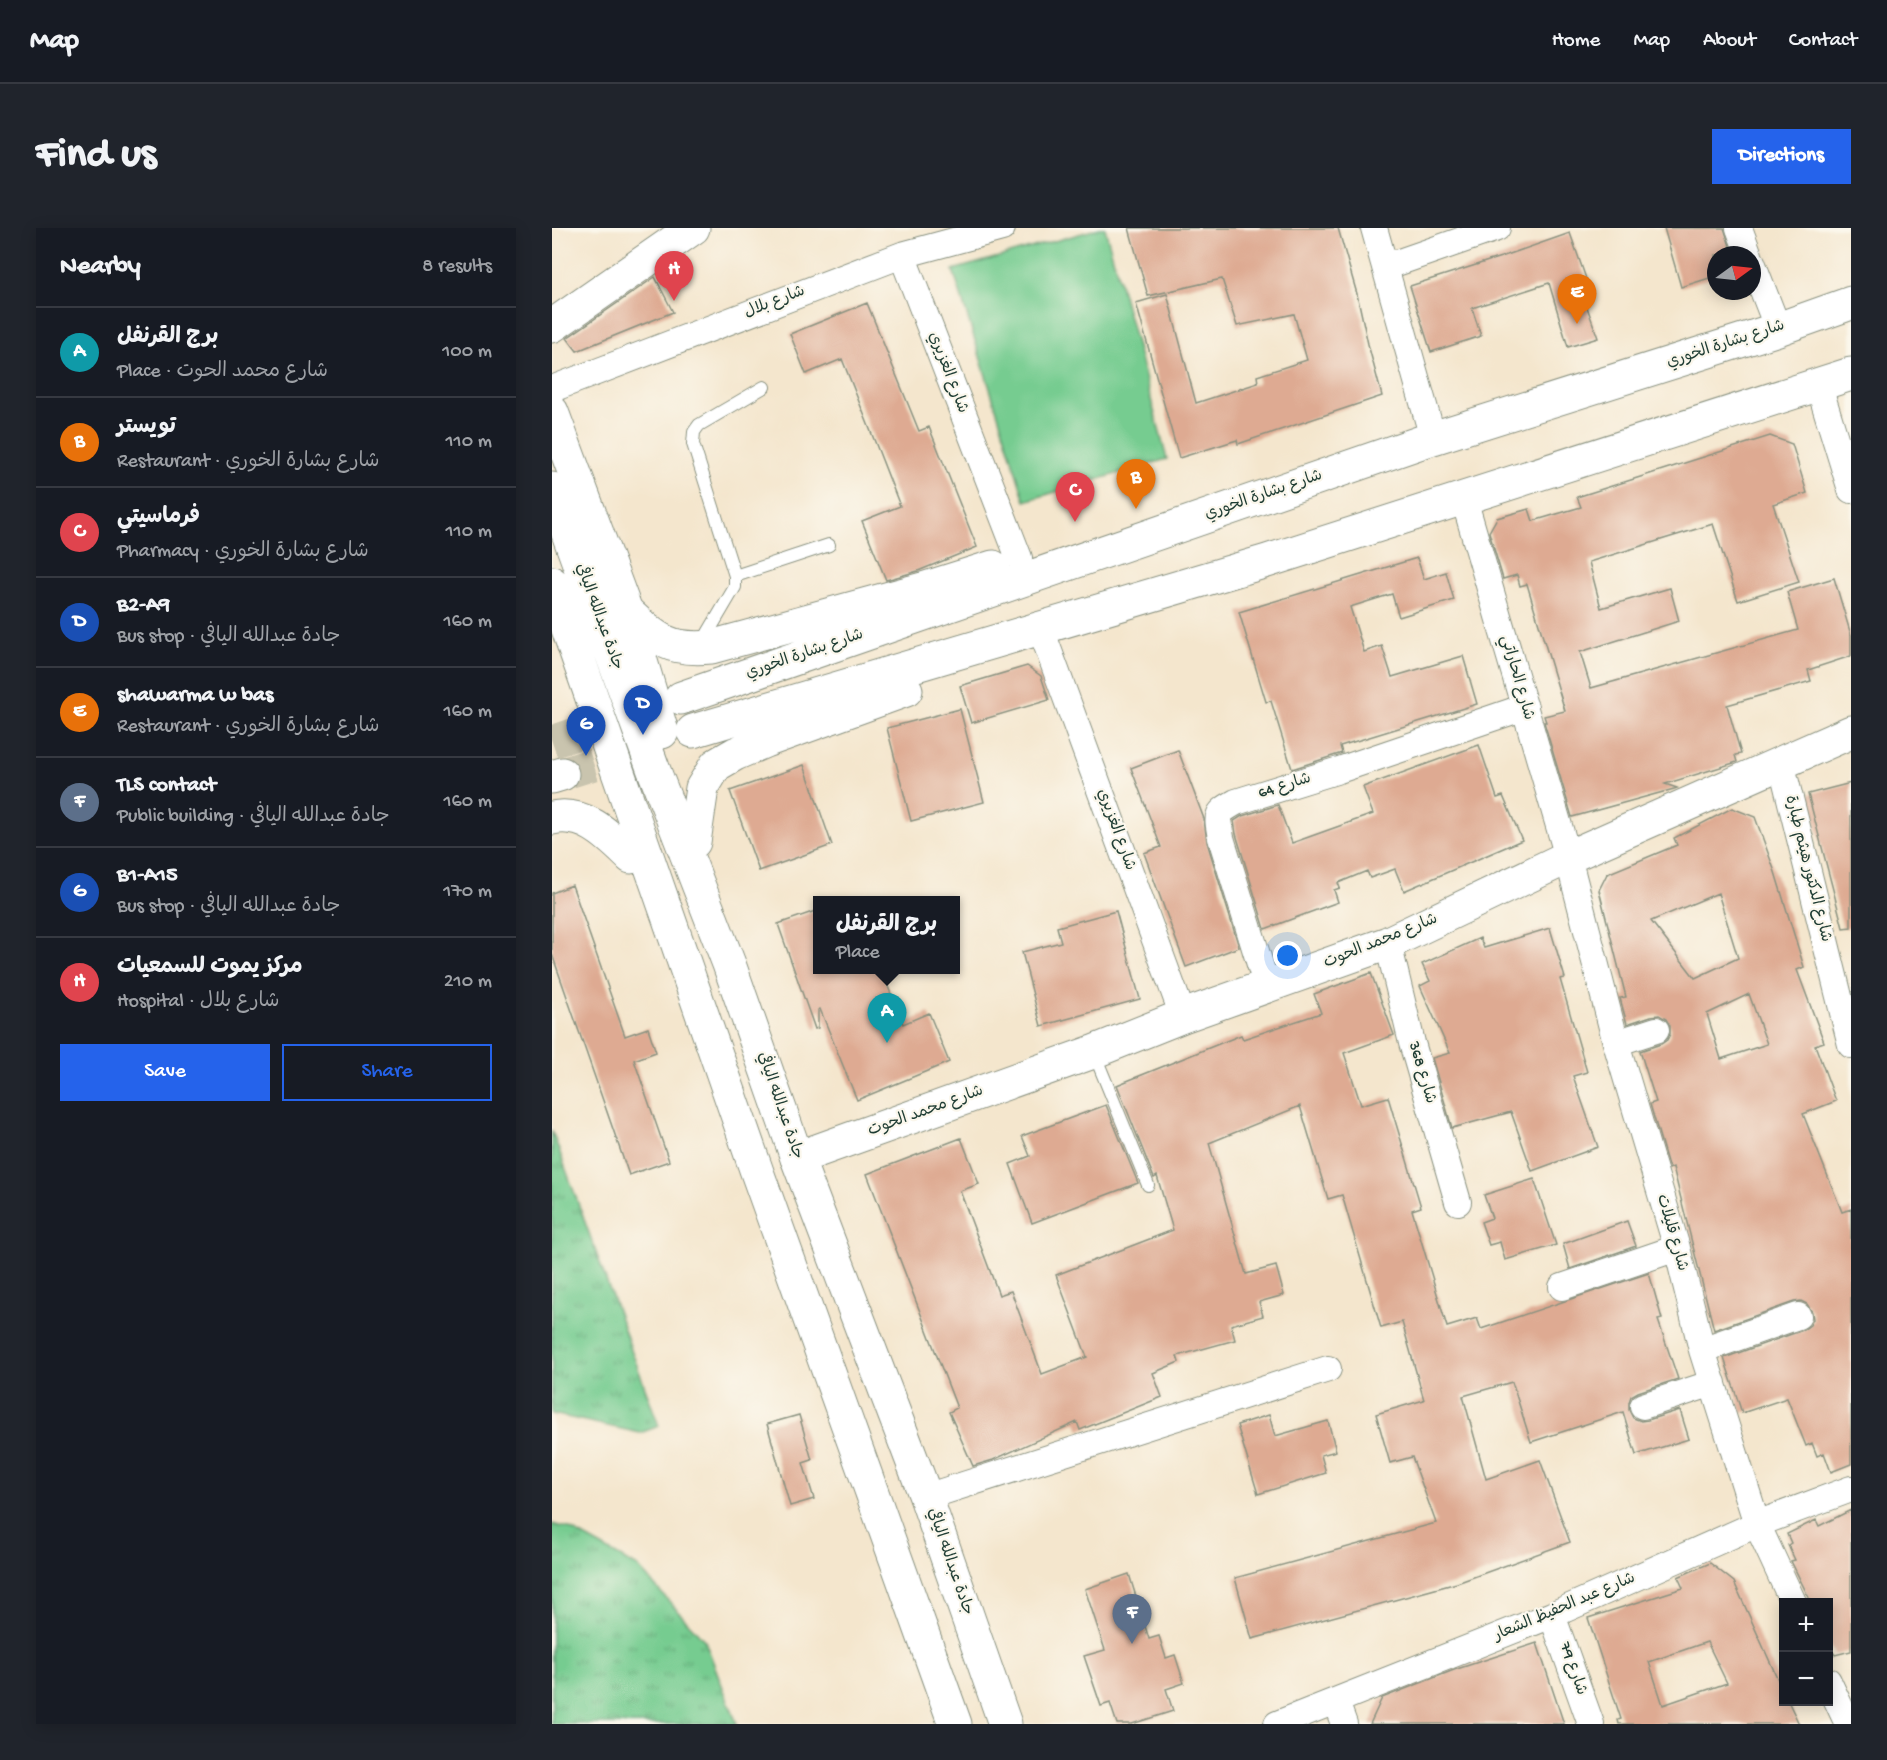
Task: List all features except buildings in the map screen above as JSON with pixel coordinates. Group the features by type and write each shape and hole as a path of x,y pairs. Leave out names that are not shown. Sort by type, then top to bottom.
{"main road":[{"path":"552,326 693,228"},
{"name":"شارع بشارة الخوري","path":"681,698 1433,438 1778,329 1851,303"},
{"path":"693,731 1267,561 1851,374"},
{"name":"جادة عبدالله اليافي","path":"552,412 626,611 729,964"},
{"name":"جادة عبدالله اليافي","path":"552,489 653,768 729,964 797,1158 926,1497 1005,1724"},
{"path":"626,611 652,635 666,643 680,648 711,647 889,599 1176,511 1275,492"},
{"path":"694,842 702,788 716,765 735,754 810,723 1220,587 1267,561"},
{"name":"جادة عبدالله اليافي","path":"552,583 757,1172 955,1724"},
{"path":"552,639 631,857 757,1172"},
{"name":"شارع محمد الحوت","path":"797,1158 1388,943 1568,857 1851,732"},
{"path":"552,818 575,818 591,824 604,831 631,857"}],"street":[{"name":"شارع بلال","path":"552,389 902,255 1002,228"},
{"path":"1374,228 1433,438"},
{"path":"1385,267 1497,228"},
{"path":"1739,228 1746,246"},
{"name":"شارع الغزيري","path":"902,255 1019,558"},
{"path":"1761,285 1778,329"},
{"path":"1819,386 1851,490"},
{"name":"شارع الحاراتي","path":"1464,499 1568,857"},
{"name":"شارع الغزيري","path":"1046,644 1183,1016"},
{"name":"شارع 64","path":"1267,987 1221,838 1217,818 1221,810 1236,802 1525,707"},
{"name":"شارع الدكتور هيثم طبارة","path":"1780,762 1851,1045"},
{"name":"شارع قليلات","path":"1568,857 1616,1043 1677,1248 1702,1350 1757,1524 1791,1598"},
{"name":"شارع 368","path":"1388,943 1412,1043 1458,1202"},
{"path":"1616,1043 1656,1030"},
{"path":"1562,1287 1677,1248"},
{"path":"1702,1350 1798,1316"},
{"path":"926,1497 1328,1369"},
{"path":"1643,1406 1713,1383"},
{"name":"شارع عبد الحفيظ الشعار","path":"1277,1724 1340,1713 1757,1524 1851,1489"},
{"name":"شارع 79","path":"1552,1615 1591,1724"},
{"path":"1833,1692 1848,1724"}],"lane":[{"path":"698,648 731,597 735,587 735,576 693,444 694,432 699,424 764,387"},
{"path":"735,576 829,545"},
{"path":"1093,1052 1148,1185"}],"green space":[{"path":"1105,228 1167,459 1025,501 953,270"},
{"path":"552,1131 659,1426 640,1433 552,1414"},
{"path":"552,1524 568,1528 638,1567 705,1641 737,1724 552,1724"}],"tunnel":[{"path":"552,742 628,716"},
{"path":"562,774 641,749"}],"place":[{"name":"مركز يموت للسمعيات","path":"674,301"},
{"name":"shawarma w bas","path":"1577,324"},
{"name":"تويستر","path":"1136,509"},
{"name":"فرماسيتي","path":"1075,522"},
{"name":"B2-A9","path":"643,735"},
{"name":"B1-A15","path":"586,756"},
{"name":"برج القرنفل","path":"887,1043"},
{"name":"TLS contact","path":"1132,1644"}]}
